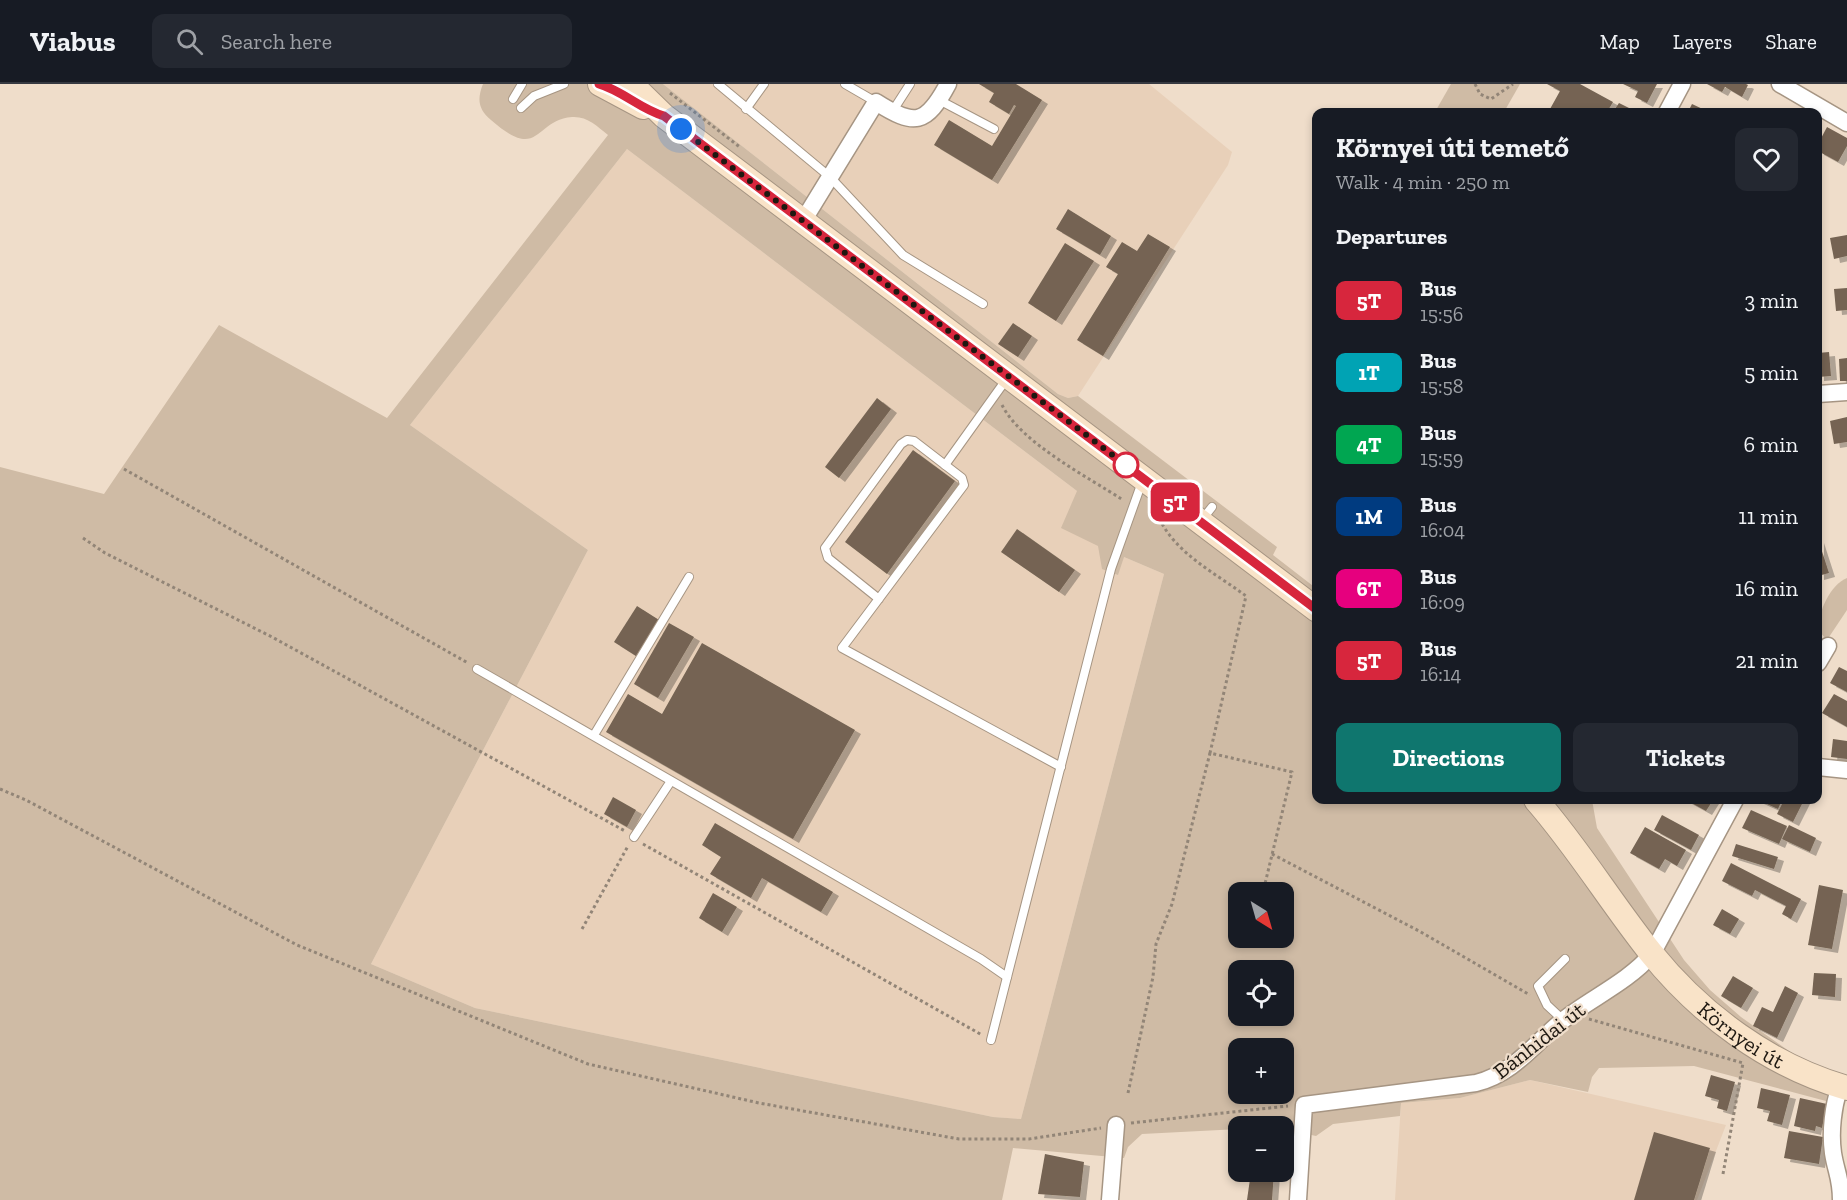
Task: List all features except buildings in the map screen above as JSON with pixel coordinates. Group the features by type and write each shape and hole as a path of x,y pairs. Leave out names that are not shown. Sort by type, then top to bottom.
{"main road":[{"path":"600,84 650,112 664,116"},
{"path":"631,84 664,116 803,221 1002,384 1143,478 1207,514 1265,569 1312,606"},
{"name":"Környei út","path":"1539,804 1585,860 1652,954 1749,1055 1843,1087"}],"street":[{"path":"803,221 876,102 907,119 920,118 933,110 948,84"},
{"path":"1669,108 1682,84"},
{"path":"1780,84 1821,108"},
{"path":"1822,108 1847,123"},
{"path":"1822,394 1847,392"},
{"path":"1822,656 1828,646"},
{"path":"1822,767 1847,770"},
{"path":"1652,954 1733,804"},
{"name":"Bánhidai út","path":"1304,1105 1490,1079 1520,1060 1568,1017 1640,968 1652,954"},
{"path":"1841,1200 1841,1178 1833,1152 1834,1104 1843,1087"},
{"path":"1298,1200 1304,1105"},
{"path":"1110,1200 1116,1125"}],"lane":[{"path":"513,99 522,84"},
{"path":"521,108 534,96 564,84"},
{"path":"718,84 830,177 903,255 983,304"},
{"path":"746,109 764,84"},
{"path":"845,84 876,102"},
{"path":"892,112 910,84"},
{"path":"939,100 994,129"},
{"path":"945,465 1002,384"},
{"path":"879,599 828,558 825,548 901,444 907,440 914,441 962,478 964,484 879,599 842,648 1061,767"},
{"path":"991,1040 1111,569 1143,478"},
{"path":"594,735 689,577"},
{"path":"477,669 981,959 1007,977"},
{"path":"634,837 671,781"},
{"path":"1565,959 1538,986 1548,1005 1568,1017"}],"path":[{"path":"1475,84 1480,94 1491,99 1513,84"},
{"path":"1002,384 1006,413 1018,427 1044,448 1133,506"},
{"path":"124,469 477,669"},
{"path":"82,538 105,553 272,637 634,837 648,848 991,1040"},
{"path":"1128,1093 1153,977 1156,944 1164,931 1172,904 1246,596 1176,545"},
{"path":"1210,753 1292,772 1265,882"},
{"path":"0,789 26,800 297,945 588,1064 759,1103 959,1139 1029,1139 1116,1125 1304,1105"},
{"path":"582,929 610,875 634,837"},
{"path":"1272,854 1419,931 1548,1005"},
{"path":"1568,1017 1749,1055 1723,1173"}],"shaded area":[{"path":"483,84 663,84 1058,394 1068,398 1078,396 1277,547 1273,555 1312,585 1312,804 1593,804 1597,828 1684,960 1710,990 1741,1017 1796,1056 1832,1071 1826,1101 1694,1066 1599,1068 1592,1077 1588,1092 1530,1080 1460,1098 1401,1103 1400,1116 1333,1124 1316,1136 1294,1131 1294,1116 1228,1116 1228,1130 1142,1134 1128,1147 1124,1158 1013,1148 1002,1200 0,1200 0,467 104,494 219,325 387,418 608,135 587,120 572,117 550,125 536,136 528,139 519,138 491,120 483,112 480,104","holes":["627,149 1077,491 1061,528 1098,546 1102,569 1118,575 1124,557 1164,574 1021,1119 993,1117 475,1008 371,964 588,550 410,425"]},
{"path":"663,84 1149,84 1232,152 1228,165 1078,396 1068,398 1058,394"},
{"path":"1451,84 1520,84 1506,108 1437,108"},
{"path":"627,149 1077,491 1124,557 1164,574 1021,1119 993,1117 475,1008 371,964 588,550 410,425"},
{"path":"1847,578 1847,610 1827,640 1822,634 1822,610 1830,593"},
{"path":"1530,1080 1726,1125 1697,1200 1395,1200 1401,1103 1460,1098"}],"bus line":[{"name":"5T","path":"599,84 627,97 650,112 664,116 1312,606"}],"route":[{"path":"681,129 1126,465"}]}
